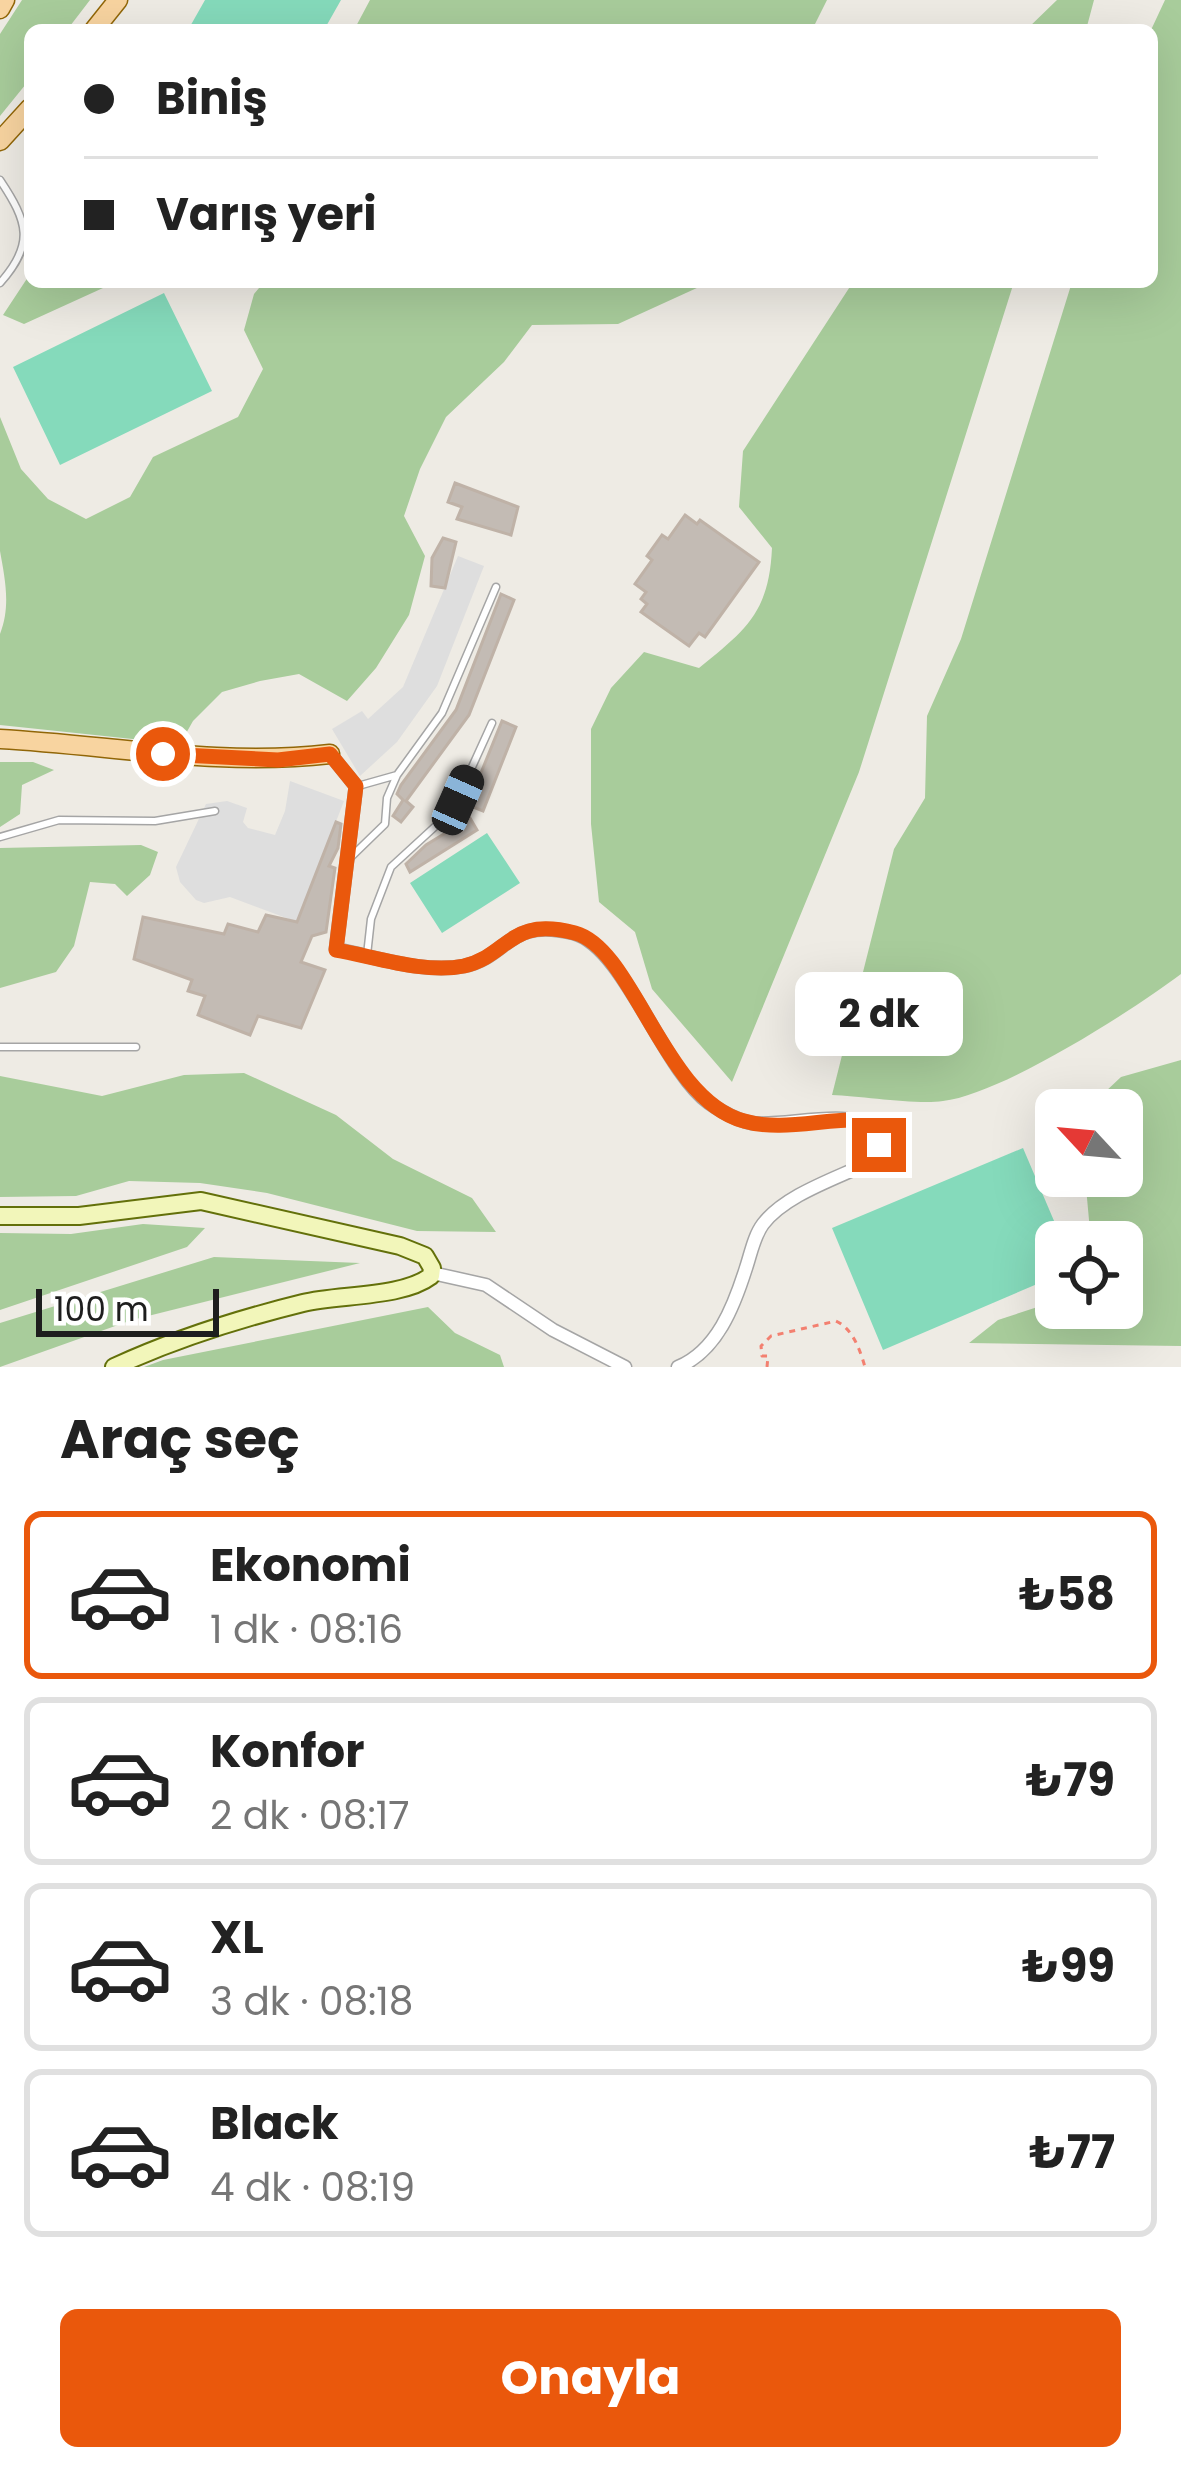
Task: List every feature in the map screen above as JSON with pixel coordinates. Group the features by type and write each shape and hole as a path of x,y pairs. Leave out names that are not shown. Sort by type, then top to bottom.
{"main road":[{"path":"0,9 5,0"},
{"path":"99,24 118,0"},
{"path":"0,141 24,115"},
{"path":"0,739 278,760 330,754"}],"street":[{"path":"330,754 356,786 336,950 457,967 477,962 520,932 577,934 605,954 691,1085 711,1104 732,1117 759,1124 858,1120 871,1125 879,1145 871,1162 779,1208 761,1226 742,1282 718,1331 685,1366"},
{"path":"0,1216 79,1216 201,1202 400,1246 425,1256 432,1273"},
{"path":"114,1367 204,1331 306,1303 415,1286 432,1273"},
{"path":"432,1273 486,1285 553,1330 625,1367"}],"lane":[{"path":"0,180 24,226"},
{"path":"0,284 21,257 24,235"},
{"path":"347,861 385,824 387,798 397,775 451,697 496,587"},
{"path":"368,955 371,919 391,868 406,849 452,811 492,723"},
{"path":"356,786 397,775"},
{"path":"0,837 59,820 155,821 215,811"},
{"path":"0,1047 136,1047"}],"path":[{"path":"767,1367 768,1356 762,1356 761,1346 771,1336 836,1321 852,1336 865,1367"}],"green space":[{"path":"22,0 90,0 72,24 24,24 24,86 0,116 0,34"},
{"path":"205,0 341,0 327,24 191,24"},
{"path":"370,0 827,0 815,24 357,24"},
{"path":"1057,0 1094,0 1088,24 1032,24"},
{"path":"1165,0 1181,0 1181,974 1066,1049 968,1095 932,1102 832,1095 894,849 925,798 927,716 961,639 1070,288 1158,288 1158,24 1154,24"},
{"path":"24,283 24,288 103,288 24,324 3,315"},
{"path":"259,288 697,288 618,324 532,325 504,362 446,417 420,469 404,516 425,556 409,615 376,668 347,701 299,674 260,681 222,692 193,721 180,744 0,725 0,634 6,603 0,551 0,417 21,469 48,499 86,519 130,497 153,457 238,417 263,369 244,330"},
{"path":"849,288 1012,288 859,772 732,1082 652,989 635,932 599,902 591,824 591,729 611,688 644,652 699,668 742,630 760,604 772,548 739,507 743,451"},
{"path":"164,293 212,391 60,465 13,367"},
{"path":"0,762 33,762 54,770 22,785 20,814 0,827"},
{"path":"487,833 520,883 442,933 410,883"},
{"path":"141,845 158,852 150,875 127,896 115,884 90,882 74,946 56,972 0,988 0,848"},
{"path":"1181,1060 1181,1346 969,1343 998,1320 1035,1308 1035,1329 1143,1329 1143,1221 1089,1221 1087,1197 1143,1197 1143,1089 1108,1089 1121,1077"},
{"path":"244,1073 336,1115 393,1159 472,1198 496,1232 417,1231 267,1193 200,1183 129,1181 76,1196 0,1197 0,1076 102,1096 184,1075"},
{"path":"1023,1148 1035,1176 1035,1197 1044,1197 1054,1221 1035,1221 1035,1285 883,1350 832,1228"},
{"path":"143,1224 205,1228 187,1247 0,1310 0,1233 71,1234"},
{"path":"214,1257 360,1263 132,1320 0,1367 0,1323"},
{"path":"428,1307 455,1333 500,1355 504,1367 144,1367 163,1360"}],"shaded area":[{"path":"458,556 484,566 437,686 397,742 360,776 332,729 362,711 368,719 403,687"},
{"path":"290,781 344,801 297,922 230,897 204,903 196,900 180,882 176,867 206,804 227,801 247,808 243,822 248,828 275,835"}],"building":[{"path":"455,483 518,507 511,535 457,519 462,507 448,502"},
{"path":"685,515 697,524 700,520 759,562 705,637 699,633 689,646 641,612 647,604 641,599 646,592 635,584 662,535 668,539"},
{"path":"443,538 456,542 445,588 431,586 432,558"},
{"path":"501,594 514,600 469,715 406,801 413,807 401,822 393,816 403,800 397,794 456,710"},
{"path":"502,721 516,727 483,811 468,805"},
{"path":"470,818 477,830 410,872 406,864 426,845"},
{"path":"336,822 341,824 338,848 329,866 335,868 326,932 312,936 301,962 325,970 301,1028 258,1016 250,1035 198,1015 205,996 188,991 192,980 134,959 143,917 224,934 228,924 258,932 266,915 297,922"}],"route":[{"path":"163,754 278,760 330,754 356,786 336,950 444,968 477,962 520,932 577,934 605,954 691,1085 711,1104 732,1117 759,1124 864,1120 875,1131 879,1145"}]}
